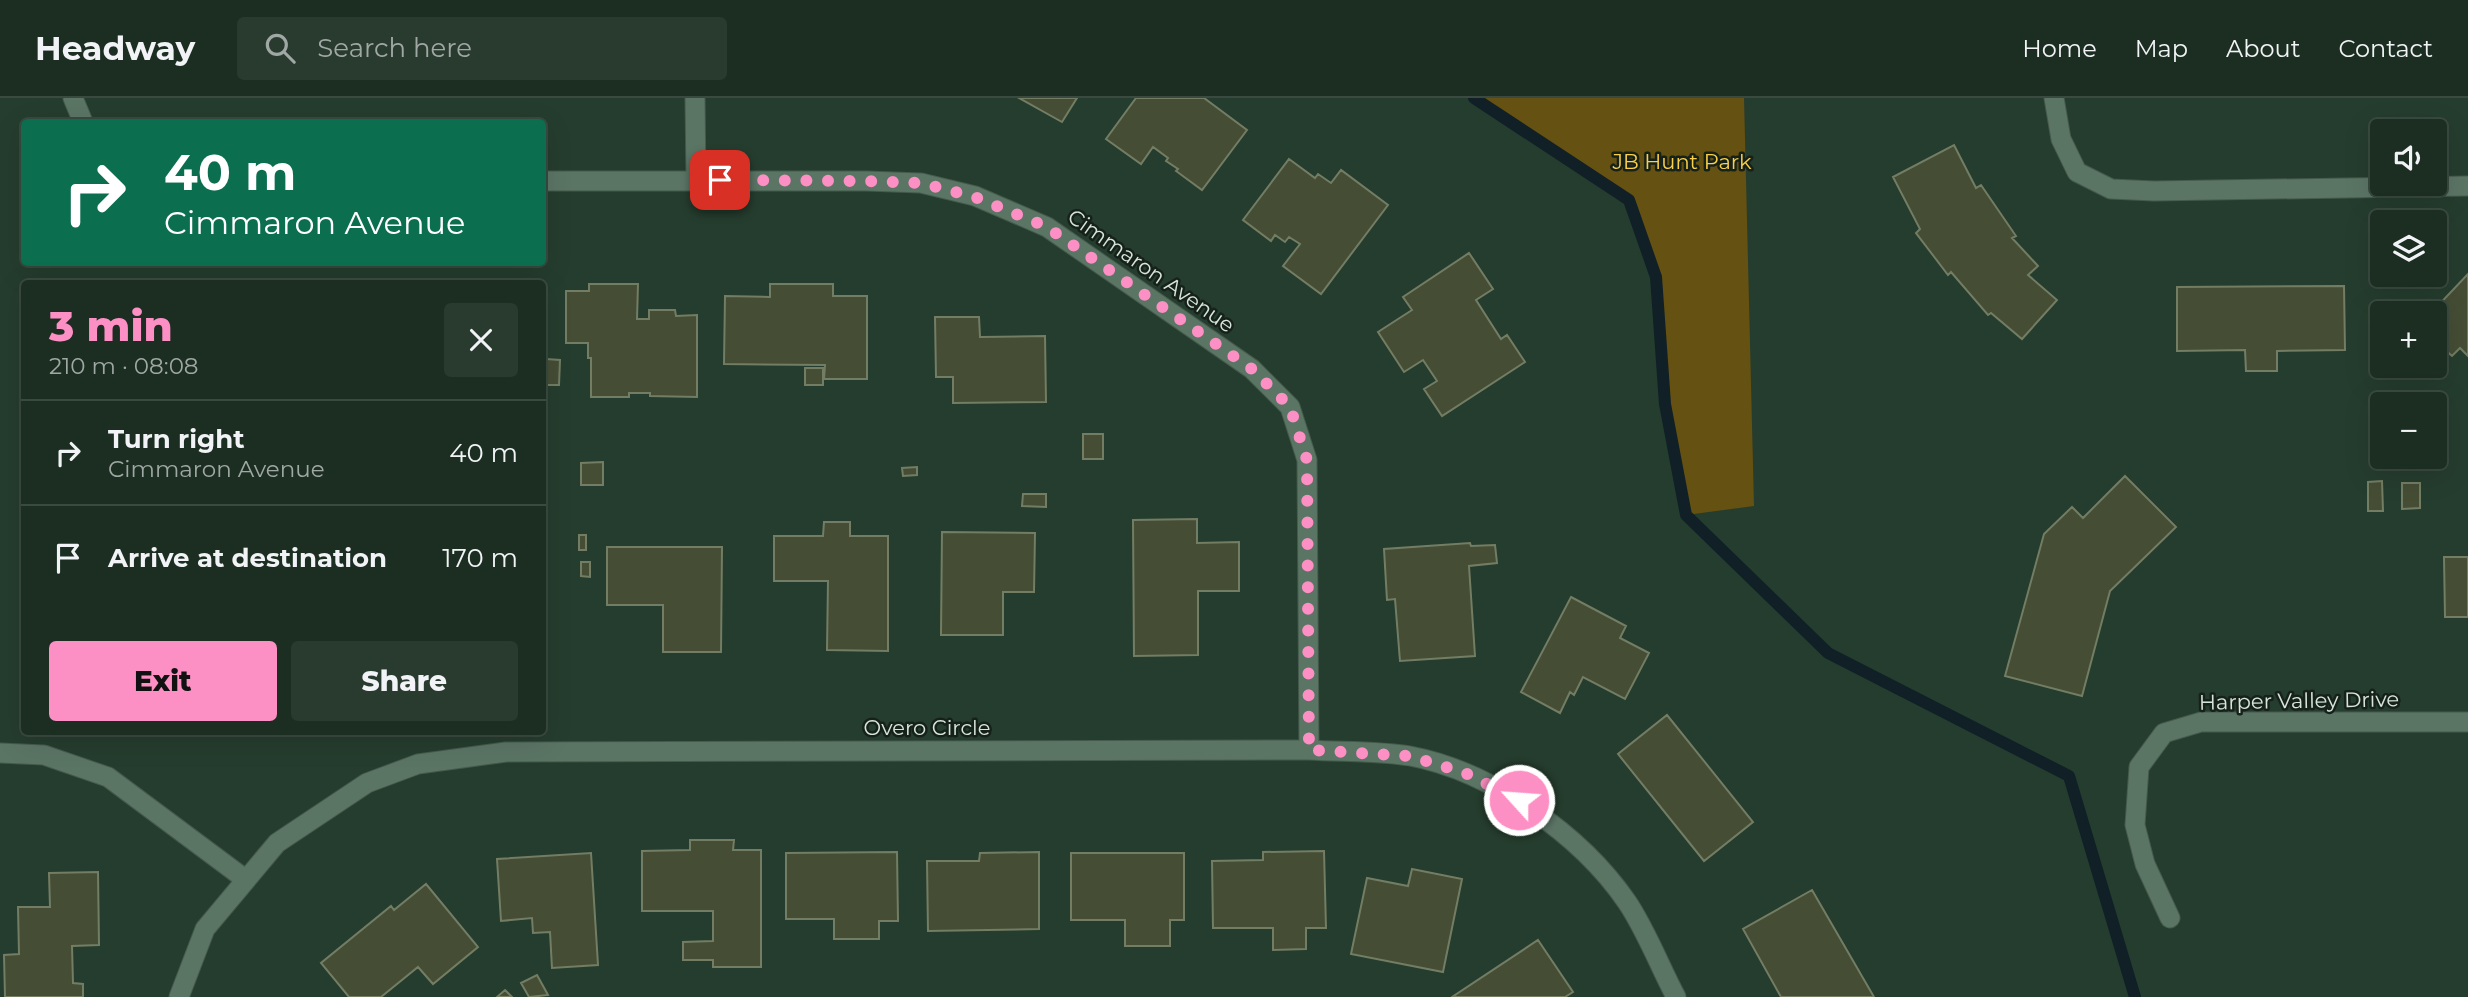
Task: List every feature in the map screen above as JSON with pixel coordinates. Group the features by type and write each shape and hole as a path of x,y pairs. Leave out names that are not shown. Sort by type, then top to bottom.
{"street":[{"path":"73,98 82,119"},
{"path":"695,98 696,180"},
{"path":"2054,98 2061,139 2077,172 2111,189 2154,191 2468,186"},
{"name":"Cimmaron Avenue","path":"546,181 921,183 975,197 1047,227 1252,369 1290,407 1307,460 1309,750"},
{"name":"Harper Valley Drive","path":"2170,918 2145,864 2136,825 2139,767 2164,733 2202,722 2468,722"},
{"name":"Overo Circle","path":"179,997 205,929 244,879 277,843 367,783 418,764 506,752 1309,750 1410,756 1465,773 1519,800 1577,844 1627,902 1676,997"},
{"path":"0,754 44,755 108,777 244,879"}],"green space":[{"name":"JB Hunt Park","path":"1474,98 1744,98 1754,506 1686,515 1665,404 1656,277 1629,200"}],"building":[{"path":"1019,98 1077,98 1062,122"},
{"path":"1136,98 1204,98 1247,130 1202,190 1176,171 1178,169 1166,161 1168,158 1153,147 1141,164 1106,139"},
{"path":"1954,145 1976,188 1981,185 2016,236 2012,238 2038,266 2028,275 2057,300 2022,339 1991,313 1988,315 1951,272 1948,275 1916,233 1920,229 1893,177"},
{"path":"1289,159 1315,178 1318,174 1331,183 1341,170 1388,205 1321,294 1283,266 1300,244 1289,237 1285,242 1275,235 1271,241 1243,220"},
{"path":"1469,253 1493,289 1476,300 1501,339 1507,335 1525,362 1442,416 1424,389 1437,381 1423,360 1404,372 1378,332 1412,310 1403,297"},
{"path":"2468,274 2468,356 2460,348 2452,356 2447,352 2447,301 2442,301"},
{"path":"589,284 638,284 637,319 649,319 649,310 675,310 676,316 697,315 697,397 629,393 629,397 591,397 591,358 588,358 588,343 566,343 566,291 589,291"},
{"path":"770,284 833,284 833,296 867,296 867,379 824,379 825,365 724,364 725,296 770,297"},
{"path":"2344,286 2345,350 2277,351 2277,371 2246,371 2245,350 2177,351 2177,287"},
{"path":"935,317 979,317 980,337 1045,336 1046,402 953,403 953,377 936,377"},
{"path":"546,359 560,360 559,385 546,385"},
{"path":"805,368 823,368 823,385 805,385"},
{"path":"1083,434 1103,434 1103,459 1083,459"},
{"path":"603,462 603,485 581,485 581,463"},
{"path":"917,467 917,475 903,476 902,468"},
{"path":"2125,476 2176,527 2110,591 2082,696 2005,676 2044,534 2072,507 2083,518"},
{"path":"2382,481 2383,511 2368,511 2368,482"},
{"path":"2402,483 2420,483 2420,508 2402,509"},
{"path":"1023,494 1046,494 1046,507 1022,506"},
{"path":"1197,519 1197,543 1239,542 1239,591 1198,591 1198,655 1134,656 1133,520"},
{"path":"824,522 850,522 850,536 888,536 888,651 827,650 828,581 774,581 774,536 823,536"},
{"path":"942,532 1035,533 1034,592 1003,592 1003,635 941,635"},
{"path":"579,535 586,535 586,550 579,550"},
{"path":"1470,543 1471,546 1495,545 1497,563 1469,566 1475,656 1400,661 1395,599 1387,600 1384,549"},
{"path":"607,547 722,547 721,652 663,652 663,605 607,605"},
{"path":"2444,557 2468,557 2468,617 2445,617"},
{"path":"581,562 590,562 590,577 581,576"},
{"path":"1571,597 1626,626 1620,638 1649,653 1625,699 1583,677 1574,695 1570,692 1560,713 1521,692"},
{"path":"1667,715 1753,822 1704,861 1618,754"},
{"path":"690,840 734,840 733,850 761,850 761,967 713,967 713,960 683,960 683,942 713,941 713,911 642,911 642,851 690,850"},
{"path":"1324,851 1326,928 1306,928 1306,949 1273,950 1273,928 1213,928 1212,861 1263,860 1263,852"},
{"path":"897,852 898,921 879,921 879,939 834,939 834,919 786,919 786,853"},
{"path":"1039,852 1039,929 928,931 927,861 979,861 980,853"},
{"path":"591,853 598,965 552,968 550,932 533,933 532,918 501,921 497,859"},
{"path":"1071,853 1184,853 1184,920 1170,920 1170,946 1125,946 1125,920 1071,920"},
{"path":"1412,869 1462,879 1443,972 1351,954 1367,878 1408,886"},
{"path":"98,872 99,945 72,946 73,983 83,984 83,997 5,997 4,955 19,954 18,907 50,907 49,873"},
{"path":"426,884 478,947 433,984 418,967 381,997 349,997 321,963 391,906 394,910"},
{"path":"1812,890 1874,997 1781,997 1743,929"},
{"path":"1538,940 1573,992 1565,997 1452,997"},
{"path":"537,975 548,995 529,997 521,983"},
{"path":"505,990 512,997 497,997"}],"waterway":[{"path":"1474,98 1629,200 1656,277 1665,404 1686,515 1828,653 2069,776 2135,997"}],"route":[{"path":"720,180 921,183 975,197 1047,227 1252,369 1290,407 1307,460 1309,750 1410,756 1465,773 1519,800"}]}
